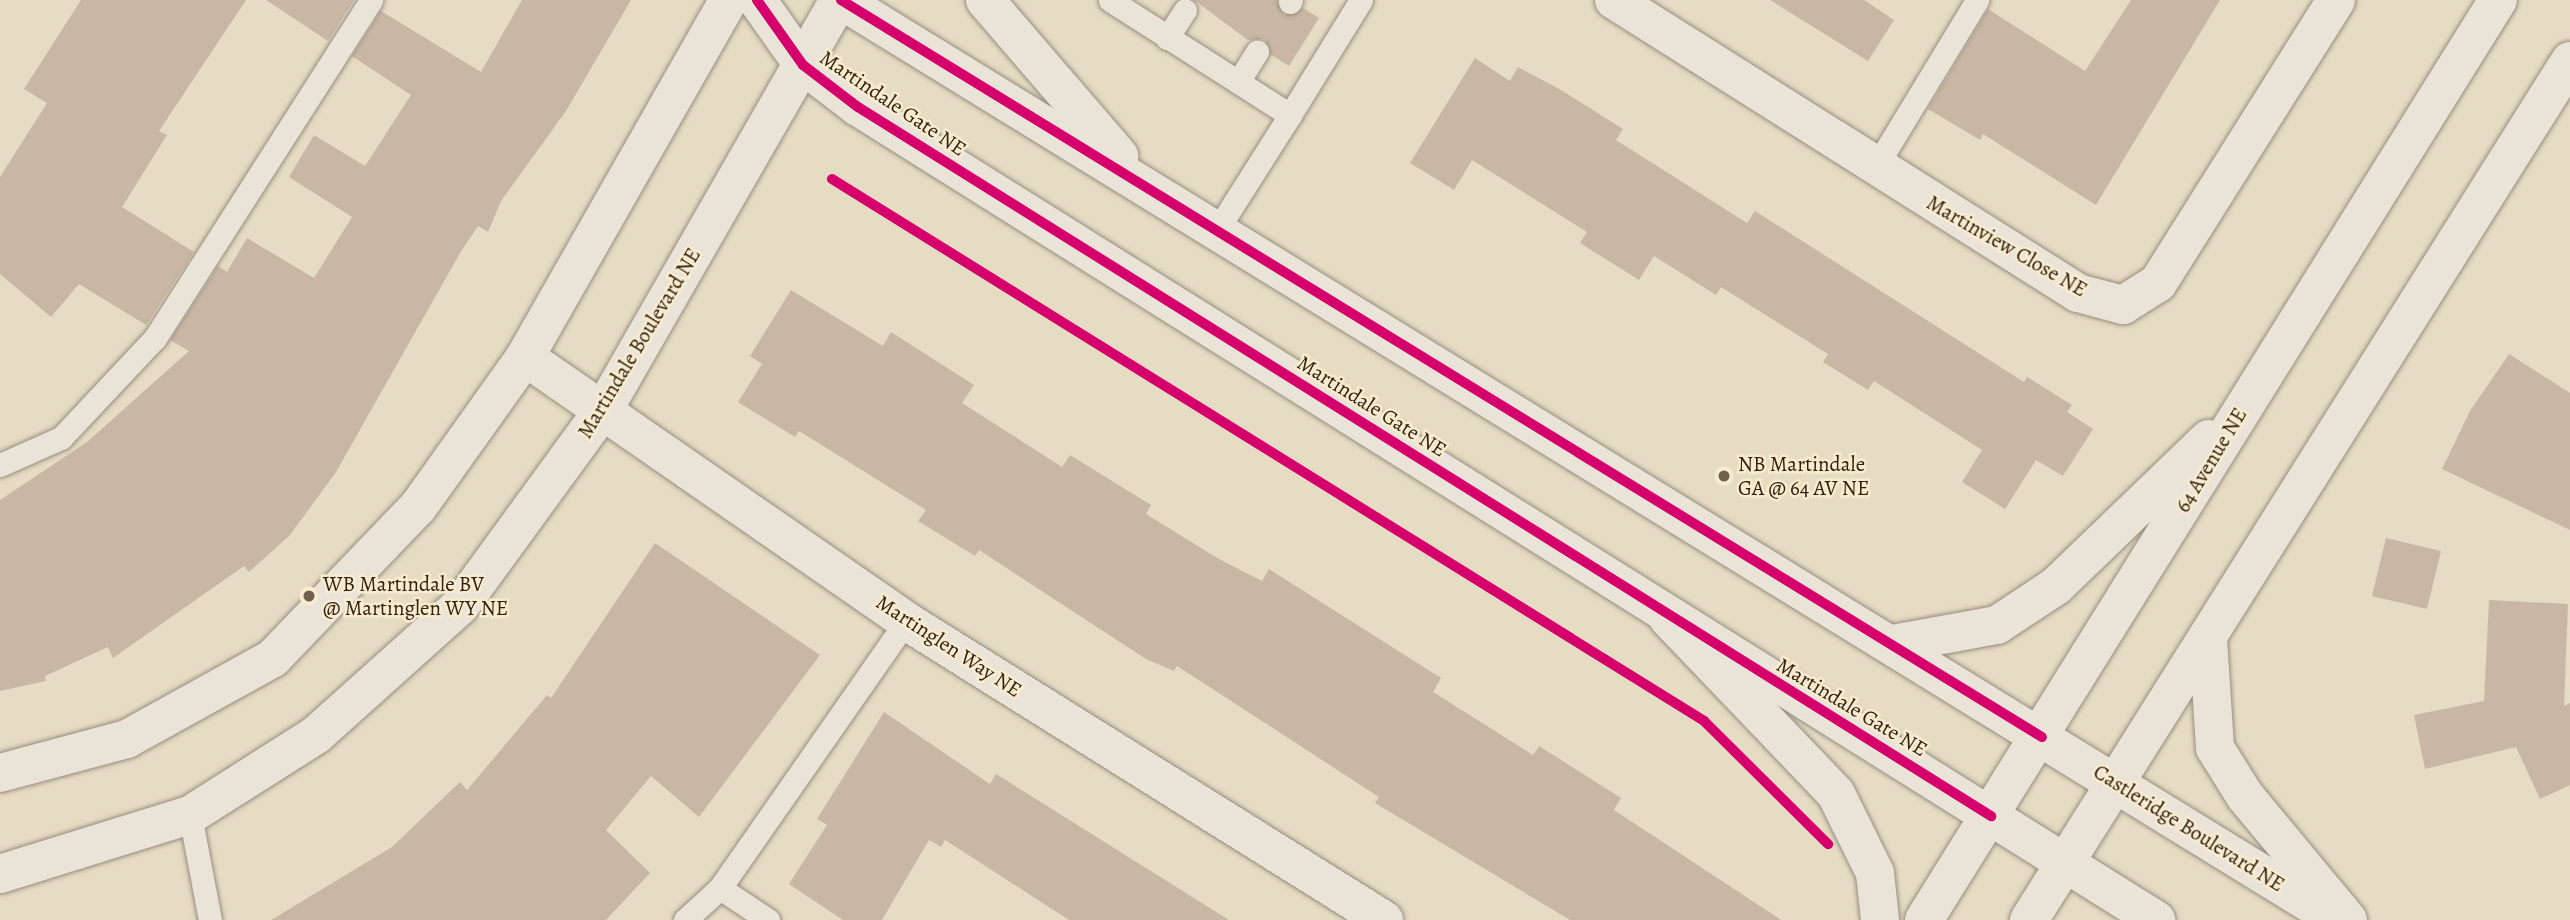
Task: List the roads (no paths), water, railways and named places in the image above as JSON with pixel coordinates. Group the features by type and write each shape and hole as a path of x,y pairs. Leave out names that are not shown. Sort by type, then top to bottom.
{"street":[{"path":"0,773 127,739 273,658 418,507 525,357 729,0"},
{"name":"Martindale Gate NE","path":"757,0 803,65 858,107 1668,618 1991,816"},
{"path":"840,0 2042,737"},
{"name":"Martindale Boulevard NE","path":"0,874 190,815 316,735 460,606 605,407 840,0"},
{"path":"985,0 1146,187"},
{"name":"Martinview Close NE","path":"1614,0 1875,168 2078,293 2123,305 2158,283 2336,0"},
{"name":"64 Avenue NE","path":"1924,920 2042,737 2246,403 2498,0"},
{"path":"2029,920 2570,61"},
{"name":"Martinglen Way NE","path":"525,357 605,407 906,621 1384,920"},
{"path":"1893,644 1997,625 2056,586 2246,403"},
{"path":"1668,618 1836,794 1875,873 1880,920"},
{"path":"2208,639 2215,748 2245,796 2348,920"},
{"name":"Castleridge Boulevard NE","path":"2042,737 2337,920"},
{"path":"1991,816 2156,920"}],"lane":[{"path":"0,465 61,438 155,338 371,0"},
{"path":"1110,0 1290,114"},
{"path":"1875,168 1977,0"},
{"path":"1217,230 1357,2"},
{"path":"1167,38 1185,10"},
{"path":"1238,82 1258,51"},
{"path":"685,920 720,888 906,621"},
{"path":"190,815 210,920"},
{"path":"720,888 768,920"}],"place":[{"name":"NB Martindale GA @ 64 AV NE","path":"1724,476"},
{"name":"WB Martindale BV @ Martinglen WY NE","path":"309,596"}]}
